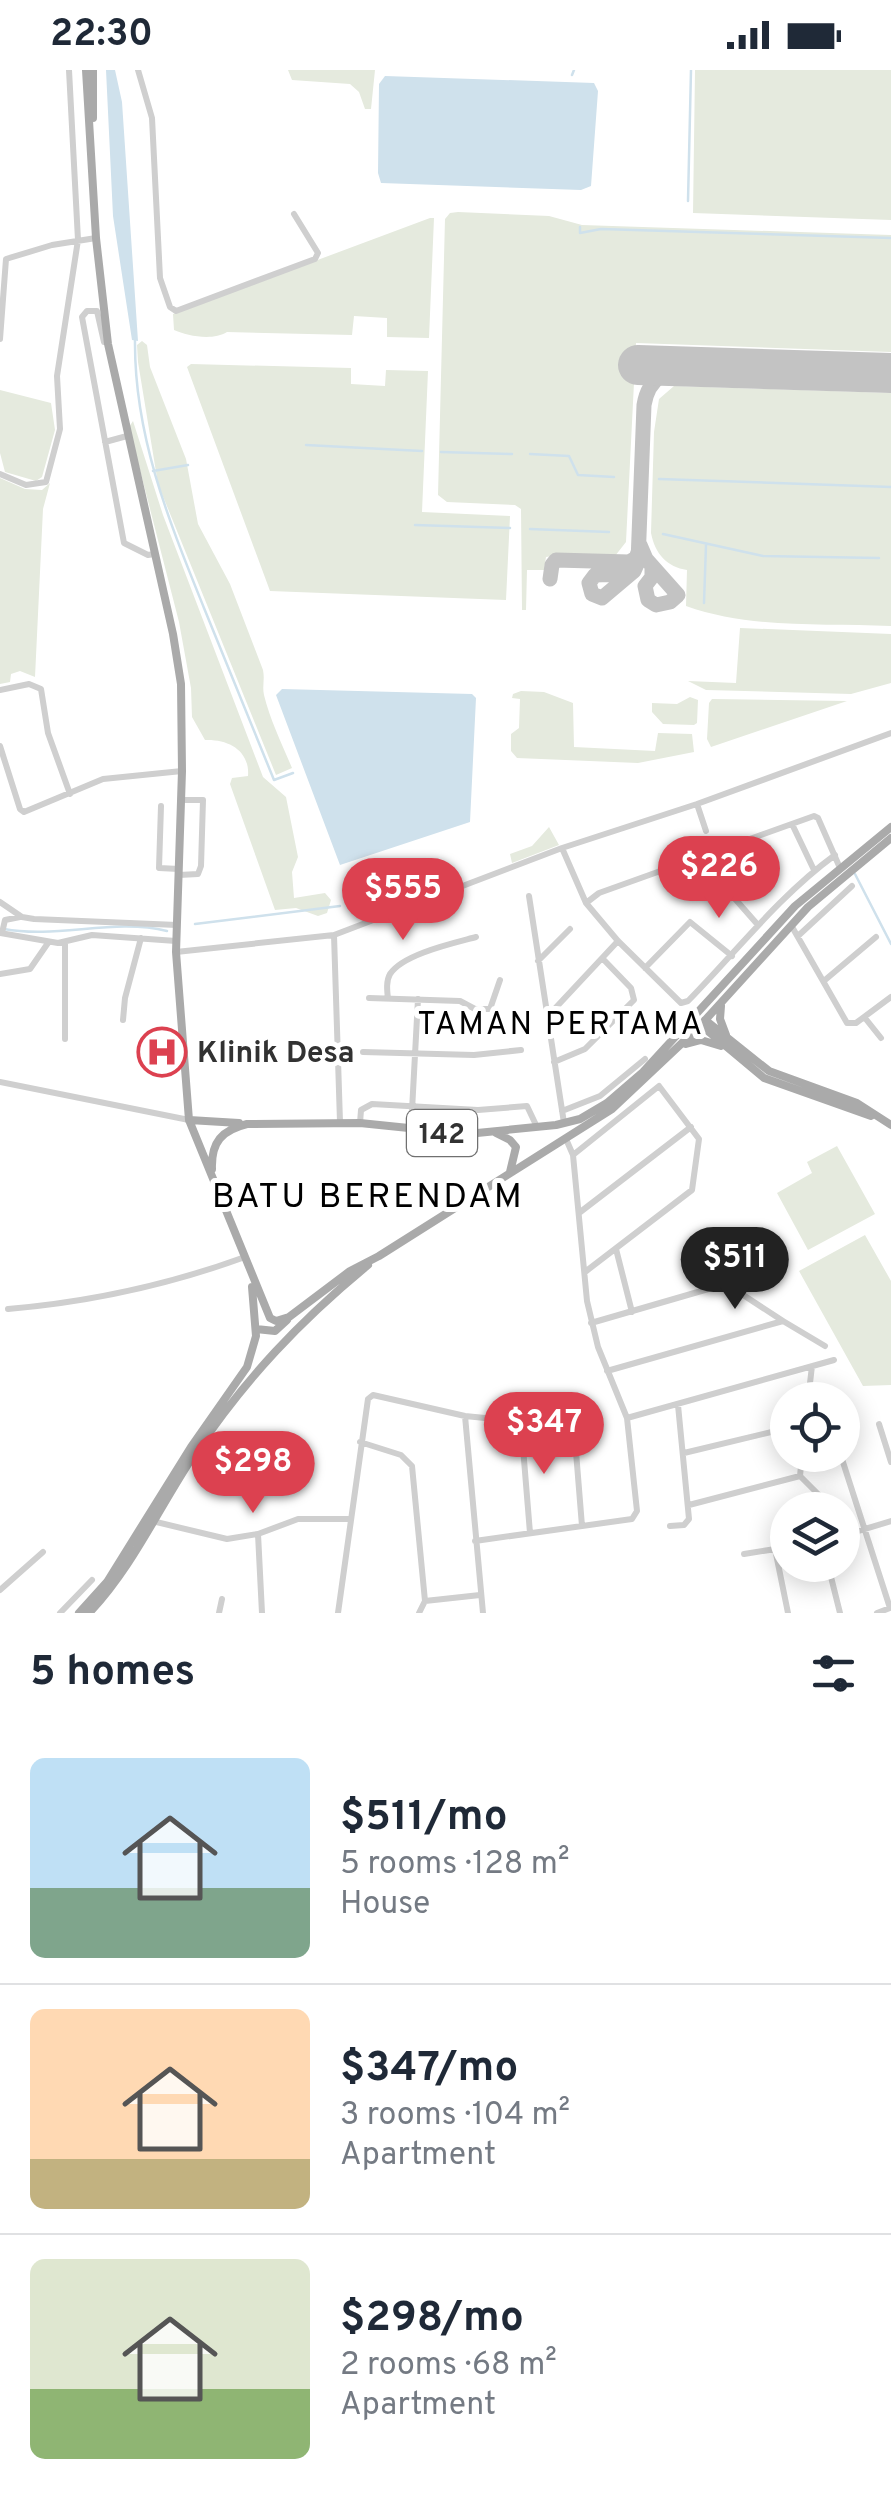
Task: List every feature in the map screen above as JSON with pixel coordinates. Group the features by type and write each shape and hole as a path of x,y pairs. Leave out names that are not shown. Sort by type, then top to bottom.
{"main road":[{"path":"86,70 96,238 110,354 178,655 182,800 176,952 189,1120 270,1318 276,1321 289,1316"},
{"path":"92,143 93,70"},
{"name":"142","path":"89,1613 114,1584 196,1452 248,1380 307,1316 379,1256 612,1110 680,1047 795,906 891,827"},
{"name":"142","path":"189,1120 360,1123 467,1134 564,1123 594,1111 722,1001 828,888 891,838"},
{"path":"722,1001 720,1019 727,1044"},
{"path":"700,1020 754,1072 773,1084 881,1118 891,1125"},
{"path":"680,1047 700,1040 727,1044"},
{"path":"215,1183 212,1158 216,1143 224,1132 247,1124"},
{"path":"492,1132 510,1140 516,1148 509,1174"},
{"path":"256,1330 275,1331 350,1270 379,1256"},
{"path":"80,1612 107,1582 246,1367 256,1330 249,1268"}],"street":[{"path":"0,474 26,485 46,482 60,429 62,340 78,240 69,70"},
{"path":"138,70 152,118 160,278 170,307 176,311 302,264 312,240 294,214"},
{"path":"0,339 6,259 96,238"},
{"path":"110,354 100,316 96,311 86,310 82,317 124,543 148,555 154,554"},
{"path":"105,442 126,436"},
{"path":"0,690 29,684 41,689 48,734 70,794"},
{"path":"176,952 334,935 562,848 697,804 891,733"},
{"path":"0,746 21,811 27,812 103,780 182,771"},
{"path":"161,806 160,868 198,874 203,800 182,800"},
{"path":"697,804 706,831"},
{"path":"586,902 599,893 816,816 840,868"},
{"path":"792,824 814,870"},
{"path":"562,848 586,902 618,941 683,1003 834,854"},
{"path":"709,854 722,884 765,939"},
{"path":"798,936 852,886"},
{"path":"529,896 564,1123"},
{"path":"0,902 22,917"},
{"path":"176,940 92,935 65,943 2,931 5,920 22,917 177,925"},
{"path":"645,968 690,922 732,956"},
{"path":"791,925 847,1023 864,1018 891,997"},
{"path":"538,961 570,928"},
{"path":"334,935 340,1122"},
{"path":"388,999 388,979 396,968 438,948 476,937"},
{"path":"824,980 876,937"},
{"path":"123,1020 141,938"},
{"path":"546,1018 618,941"},
{"path":"0,974 30,969 49,942"},
{"path":"65,943 65,1039"},
{"path":"554,1062 586,1049 634,1000 631,988 603,959"},
{"path":"369,998 466,1002 475,1009 490,1009 500,980"},
{"path":"412,1130 418,999"},
{"path":"864,1018 881,1038"},
{"path":"363,1052 474,1055 520,1050"},
{"path":"562,1111 600,1096 645,1059"},
{"path":"0,1082 189,1120"},
{"path":"574,1155 659,1086 699,1142 692,1190 584,1273"},
{"path":"360,1123 361,1110 368,1105 478,1110 527,1106 537,1127"},
{"path":"579,1212 691,1126"},
{"path":"475,1541 632,1519 638,1511 627,1418 591,1323 574,1155 566,1139"},
{"path":"616,1250 632,1312"},
{"path":"8,1308 54,1305 134,1291 245,1257"},
{"path":"591,1323 727,1286 825,1346"},
{"path":"608,1371 784,1320"},
{"path":"627,1418 834,1360"},
{"path":"810,1382 812,1366"},
{"path":"338,1613 360,1442 368,1400 376,1394 464,1416 574,1427 582,1526"},
{"path":"670,1526 688,1523 678,1405"},
{"path":"464,1416 482,1613"},
{"path":"521,1422 530,1534"},
{"path":"878,1424 891,1462"},
{"path":"684,1454 770,1432"},
{"path":"360,1442 401,1454 412,1466 425,1601 420,1613"},
{"path":"800,1472 800,1476"},
{"path":"847,1472 890,1608 877,1613"},
{"path":"689,1506 800,1476"},
{"path":"800,1476 816,1492"},
{"path":"152,1521 216,1539 258,1534 298,1519 349,1520"},
{"path":"860,1532 891,1521"},
{"path":"258,1534 262,1613"},
{"path":"744,1554 770,1550"},
{"path":"0,1590 43,1552"},
{"path":"60,1613 92,1580"},
{"path":"782,1582 788,1613"},
{"path":"832,1582 840,1613"},
{"path":"425,1601 480,1595"},
{"path":"220,1613 222,1599"},
{"path":"72,1602 80,1612"}],"shaded area":[{"path":"288,70 375,70 371,109 365,109 359,92 350,84 292,80"},
{"path":"695,70 891,70 891,220 693,213"},
{"path":"458,212 549,216 582,225 891,235 891,352 636,343 626,542 615,556 546,557 544,570 527,570 526,610 522,610 521,509 515,505 447,502 438,495 445,219"},
{"path":"434,218 429,338 387,337 387,318 354,316 352,335 227,332 208,337 174,330 173,314"},
{"path":"142,341 147,345 150,367 186,459 198,524 230,584 263,670 263,692 292,768 276,775 158,484 138,362 137,345"},
{"path":"191,364 351,368 351,384 385,386 386,370 428,371 422,512 510,516 506,600 270,591 187,367"},
{"path":"674,386 891,393 891,626 761,622 686,606 687,570 663,558 651,533 654,432 659,399"},
{"path":"0,390 51,403 55,430 42,477 36,481 5,472 0,453"},
{"path":"133,421 163,515 263,777 286,797 298,857 292,872 294,898 325,893 331,900 327,913 318,916 296,908 275,910 230,784 232,778 248,776 242,753 230,744 205,740 192,717 179,622 129,427"},
{"path":"0,478 25,489 42,490 50,483 43,509 35,677 20,671 11,674 10,682 0,684"},
{"path":"740,628 891,634 891,683 851,694 706,690 688,681 736,683"},
{"path":"521,691 544,692 573,703 574,747 655,751 658,733 692,734 694,752 638,763 517,758 511,751 511,734 519,728 520,699 512,698"},
{"path":"690,697 698,700 694,725 663,724 652,712 652,703 677,704"},
{"path":"712,699 847,701 711,747 707,739"},
{"path":"549,827 559,845 512,863 510,854 532,846"},
{"path":"837,1146 875,1214 808,1250 777,1193 812,1173 807,1162"},
{"path":"865,1235 891,1281 891,1385 863,1386 799,1271"}],"water":[{"path":"106,70 115,70 122,102 138,341 132,340 113,216"},
{"path":"385,76 594,83 598,91 591,186 581,190 381,183 379,84"},
{"path":"282,689 472,694 476,698 470,822 340,865 276,695"}],"waterway":[{"path":"572,75 574,70"},
{"path":"688,201 691,70"},
{"path":"580,227 580,233 601,229 891,238"},
{"path":"135,340 136,376 147,444 178,543 274,780 293,773"},
{"path":"306,445 422,451"},
{"path":"441,452 512,454"},
{"path":"530,454 569,456 578,475 614,477"},
{"path":"153,471 188,465"},
{"path":"659,479 891,487"},
{"path":"415,525 510,528"},
{"path":"530,529 609,532"},
{"path":"663,534 763,556 879,558"},
{"path":"704,603 706,545"},
{"path":"855,874 891,944"},
{"path":"195,924 340,906"},
{"path":"4,929 44,932 127,927 167,931"}],"taxiway":[{"path":"624,574 595,575 589,583 592,594 602,598 634,571 638,562 644,405 650,387 661,376 695,367"},
{"path":"640,545 646,559 678,595 670,602 656,605 648,600 645,586 652,577 652,567"},
{"path":"550,579 556,560 629,562 639,550"}],"runway":[{"path":"638,365 891,373"}],"place":[{"name":"Klinik Desa","path":"162,1052"}],"district":[{"name":"TAMAN PERTAMA","path":"561,1023"},
{"name":"BATU BERENDAM","path":"368,1195"}]}
